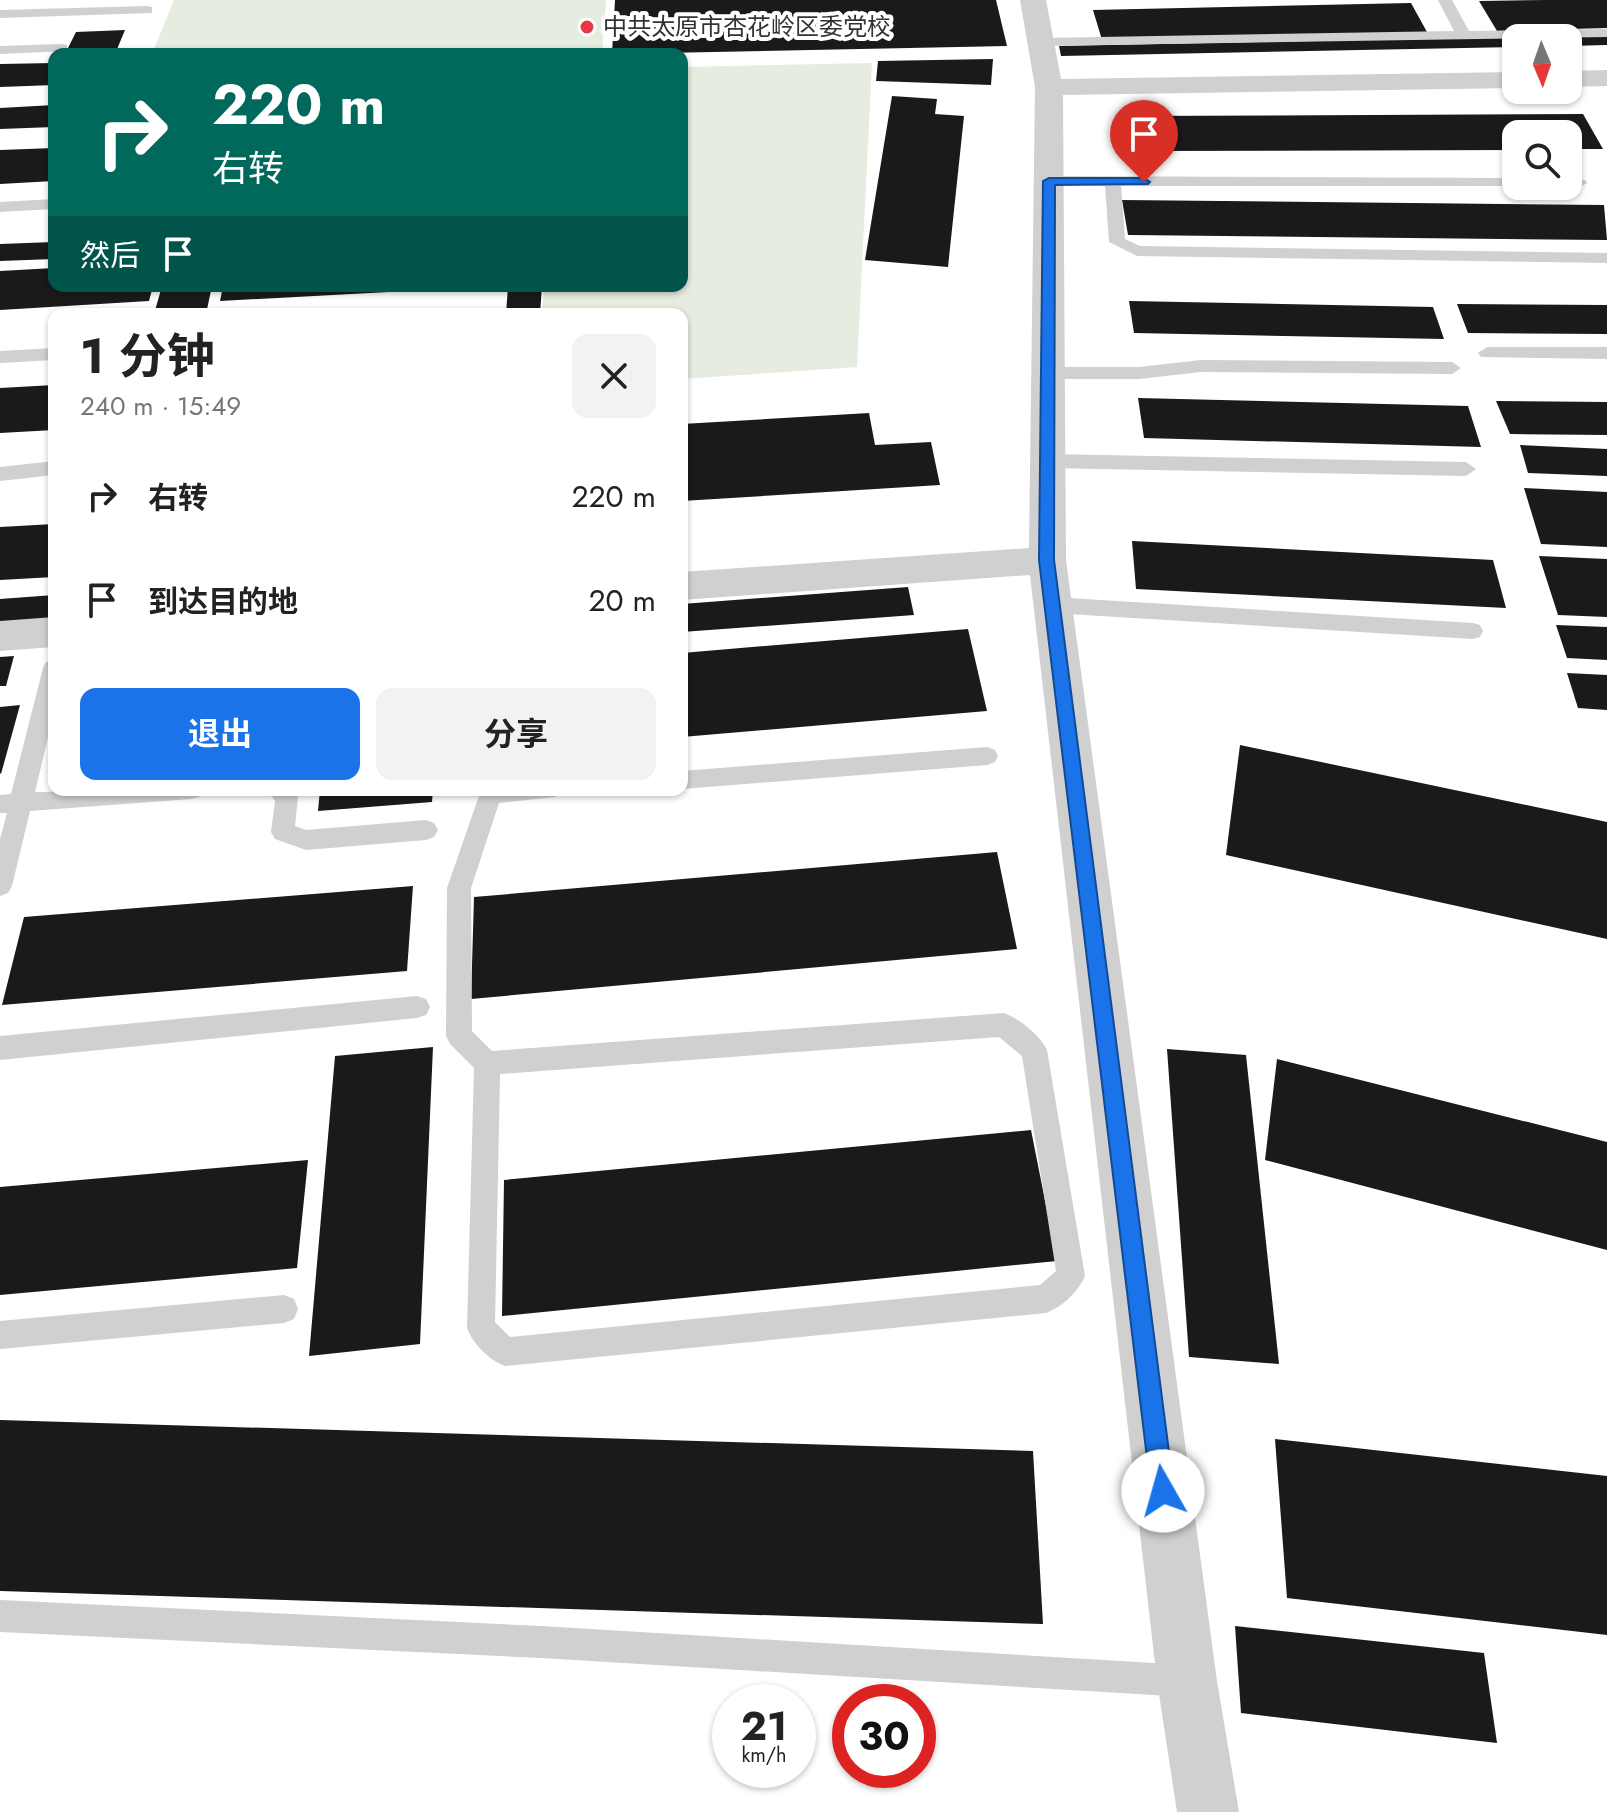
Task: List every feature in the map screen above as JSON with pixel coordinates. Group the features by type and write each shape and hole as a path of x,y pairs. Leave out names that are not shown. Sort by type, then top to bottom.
{"street":[{"path":"1033,0 1049,87 1047,560 1187,1681 1208,1812"},
{"path":"1582,79 1607,78"},
{"path":"1049,87 1502,80"},
{"path":"688,586 1047,560"},
{"path":"0,636 48,632"}],"lane":[{"path":"1445,0 1464,36"},
{"path":"0,14 147,10"},
{"path":"1041,42 1607,33"},
{"path":"0,50 48,48"},
{"path":"1049,181 1502,183"},
{"path":"1113,182 1117,242 1137,251 1607,258"},
{"path":"0,207 48,204"},
{"path":"1487,353 1607,353"},
{"path":"0,357 48,354"},
{"path":"1048,373 1139,373 1201,366 1452,368"},
{"path":"1047,461 1466,469"},
{"path":"0,474 48,469"},
{"path":"1052,605 1473,631"},
{"path":"0,886 10,804 48,687"},
{"path":"688,780 987,756"},
{"path":"10,804 113,796"},
{"path":"286,796 283,832 306,840 426,830"},
{"path":"487,1063 1004,1025 1034,1050 1071,1276 1046,1299 505,1352 481,1328 487,1063 459,1036 459,888 491,796"},
{"path":"0,1048 417,1007"},
{"path":"0,1335 284,1309"},
{"path":"0,1616 541,1642 1187,1681"}],"shaded area":[{"path":"174,0 606,0 602,48 154,48"},
{"path":"872,63 857,367 688,379 688,308 542,308 544,292 688,292 688,67"}],"building":[{"path":"615,0 996,0 1007,46 688,52 688,48 612,48"},
{"path":"1607,0 1607,28 1582,29 1582,24 1502,24 1502,31 1497,31 1479,1"},
{"path":"1411,3 1427,32 1102,40 1093,10"},
{"path":"125,30 118,48 68,48 76,32"},
{"path":"1607,36 1607,45 1582,46 1582,37"},
{"path":"1502,37 1502,47 1061,56 1059,46"},
{"path":"993,59 991,85 876,81 878,61"},
{"path":"48,63 48,85 0,87 0,64"},
{"path":"892,96 937,99 935,114 964,116 948,267 865,260"},
{"path":"48,105 48,127 0,129 0,108"},
{"path":"1583,114 1603,149 1582,149 1582,120 1502,120 1502,150 1142,151 1133,116"},
{"path":"48,148 48,181 0,184 0,150"},
{"path":"1122,200 1604,205 1607,240 1128,235"},
{"path":"48,242 48,259 0,261 0,244"},
{"path":"48,268 48,292 151,292 149,301 0,310 0,271"},
{"path":"160,292 211,292 207,308 156,308"},
{"path":"222,292 388,292 220,301"},
{"path":"508,292 542,292 540,308 506,308"},
{"path":"1129,301 1433,307 1444,339 1134,333"},
{"path":"1457,304 1607,305 1607,334 1468,333"},
{"path":"48,385 48,430 0,433 0,388"},
{"path":"1138,398 1468,406 1481,447 1144,438"},
{"path":"1496,401 1607,402 1607,435 1510,434"},
{"path":"869,413 875,445 931,442 940,485 688,501 688,424"},
{"path":"1520,445 1607,449 1607,476 1528,473"},
{"path":"1524,488 1607,492 1607,547 1541,544"},
{"path":"48,524 48,577 0,580 0,527"},
{"path":"1132,541 1493,560 1506,608 1136,589"},
{"path":"1539,556 1607,559 1607,617 1558,615"},
{"path":"908,587 914,615 688,632 688,604"},
{"path":"48,595 48,619 0,623 0,599"},
{"path":"1556,625 1607,627 1607,660 1567,658"},
{"path":"968,629 987,711 688,736 688,652"},
{"path":"14,656 6,686 0,686 0,657"},
{"path":"1567,673 1607,675 1607,710 1578,708"},
{"path":"20,705 1,774 0,707"},
{"path":"1240,745 1607,822 1607,939 1226,855"},
{"path":"319,796 432,796 432,802 318,811"},
{"path":"997,852 1017,949 471,999 474,897"},
{"path":"413,886 407,971 2,1005 24,917"},
{"path":"433,1047 420,1344 309,1356 335,1056"},
{"path":"1167,1049 1246,1055 1279,1364 1189,1357"},
{"path":"1277,1059 1607,1142 1607,1250 1265,1160"},
{"path":"1031,1130 1057,1261 502,1316 504,1180"},
{"path":"308,1160 297,1268 0,1295 0,1187"},
{"path":"0,1420 1033,1451 1043,1624 0,1591"},
{"path":"1275,1439 1607,1476 1607,1635 1287,1598"},
{"path":"1235,1626 1484,1653 1497,1743 1241,1713"}],"place":[{"name":"中共太原市杏花岭区委党校","path":"587,27"}],"route":[{"path":"1144,182 1049,181 1047,560 1163,1491"}]}
